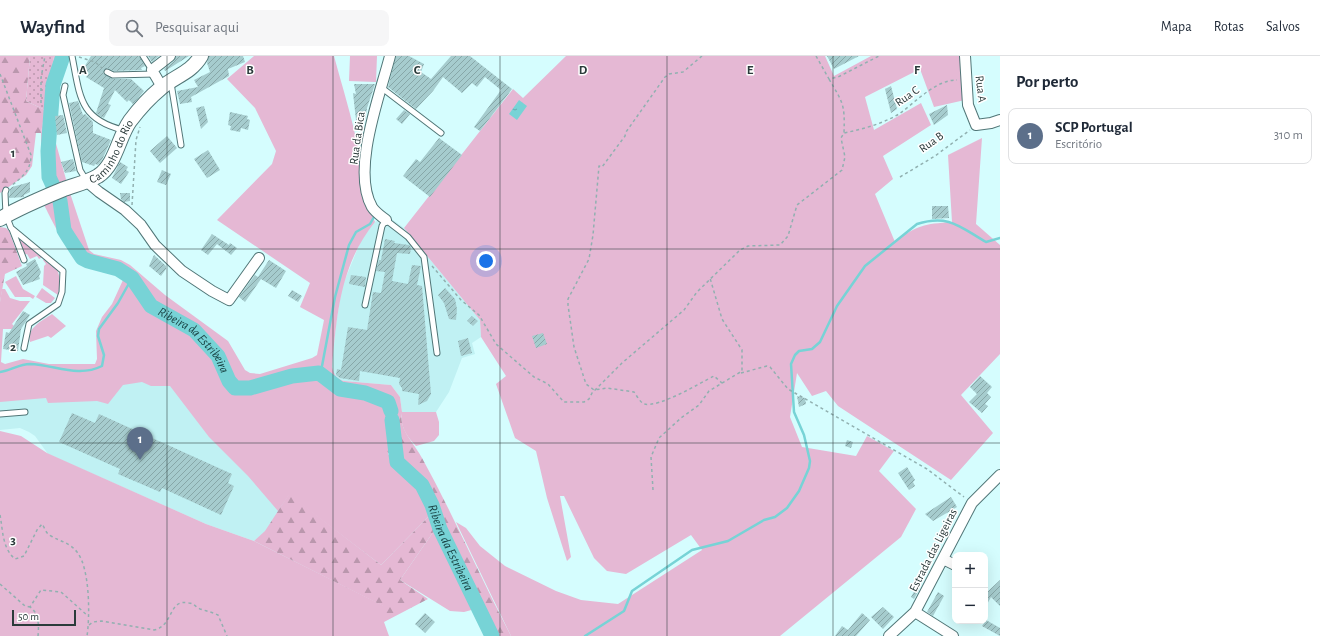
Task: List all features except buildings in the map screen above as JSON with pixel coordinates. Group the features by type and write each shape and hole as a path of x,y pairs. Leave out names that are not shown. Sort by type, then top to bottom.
{"street":[{"path":"166,84 154,72 170,56"},
{"name":"Caminho do Rio","path":"3,217 51,194 86,181 105,170 111,162 125,131 142,107 166,84 196,65 201,56"},
{"name":"Rua da Bica","path":"386,220 374,209 371,204 367,189 365,170 372,117 382,88 390,56"},
{"name":"Rua A","path":"965,56 968,105 976,125"},
{"path":"976,125 991,124 1000,120"},
{"path":"86,181 125,210 141,225 154,245 182,271 212,291 229,300 259,258"},
{"name":"Estrada das Ligeiras","path":"889,636 915,612 972,503 1000,475"},
{"path":"943,559 952,564"},
{"path":"915,612 953,636"}],"lane":[{"path":"72,56 78,88 86,110 95,119 125,131"},
{"path":"143,56 154,72"},
{"path":"107,72 113,75 154,72"},
{"path":"166,84 182,145"},
{"path":"65,86 62,95 80,170 86,181"},
{"path":"382,88 441,132"},
{"path":"6,190 4,193 3,217 11,228 24,260"},
{"path":"365,305 382,226 386,220 408,237 424,257 437,353"},
{"path":"11,228 60,267 63,277 62,292 58,304 29,324 24,348"},
{"path":"0,414 25,412"}],"path":[{"path":"41,103 41,78 45,56"},
{"path":"702,56 683,72 669,74 665,77 626,132 625,136 602,166 599,166 594,235 589,259 568,299 574,347 586,384 590,389 594,390 608,388 634,392 641,402 648,404 679,395 714,376 722,383"},
{"path":"424,257 460,300 479,315 496,344 534,377 548,384 564,402 584,402 589,399 594,390 644,343 684,310 697,292 710,278 740,250 748,246 780,245 788,236 797,205 842,170 845,157 841,138 844,133 845,114 842,100 816,56"},
{"path":"829,79 838,77 879,56"},
{"path":"79,57 95,62 107,72"},
{"path":"0,74 31,154 31,162 27,172 6,190"},
{"name":"Rua C","path":"844,133 864,129 881,123 898,114 936,86 952,80 966,82"},
{"path":"132,217 136,140 141,124 142,107"},
{"name":"Rua B","path":"900,177 936,156 976,125"},
{"path":"710,278 722,319 742,350 743,361 741,373"},
{"path":"653,490 651,458 659,438 681,418 699,405 709,391 741,373 767,366 770,367 788,389 927,469 972,503"},
{"path":"0,515 4,540 10,555 15,559 24,556 37,530 42,524 48,535 66,541 77,552 84,572 90,625 87,636"},
{"path":"0,584 25,606 34,610 37,618 38,636"},
{"path":"30,607 41,590 49,590 61,592 89,616"},
{"path":"90,625 93,622 101,621 117,622 148,629 160,628 165,626 175,605 182,602 190,603 196,608 218,615 227,636"}],"shaded area":[{"path":"386,215 404,228 480,320 481,337 472,343 475,354 462,358 449,392 436,412 402,412 400,397 391,385 344,381 339,379 333,373 332,366 336,324 342,287 362,238 375,222"},
{"path":"141,356 295,509 254,541 206,524 48,454 35,436 20,428 0,430 0,388"}],"green space":[{"path":"0,56 30,56 26,101 45,110 41,133 36,133 32,166 26,175 0,193"},
{"path":"30,56 54,56 45,110 26,101"},
{"path":"54,56 67,56 54,112 55,140 67,183 51,189 41,145 41,133"},
{"path":"254,56 334,56 353,125 368,204 375,222 363,238 347,273 339,309 332,367 336,376 344,381 391,385 400,397 402,412 436,412 439,422 439,435 434,441 416,446 407,435 403,427 401,418 402,413 388,454 420,488 431,514 381,565 289,495 278,511 248,476 209,437 170,386 151,386 142,382 123,385 108,404 97,401 48,403 46,398 0,402 0,302 2,289 5,289 10,298 20,301 30,301 12,324 14,326 12,329 3,329 1,362 5,364 23,359 49,364 95,364 97,359 96,331 102,317 112,304 123,280 109,272 86,266 80,262 62,239 44,205 70,193 89,250 94,254 121,260 130,265 165,295 228,341 245,370 250,373 260,374 312,358 317,355 324,320 300,307 310,283 217,220 272,164 276,151 255,108 227,79"},
{"path":"350,56 377,56 376,82 349,81"},
{"path":"566,56 825,56 834,76 871,56 962,56 965,100 934,107 920,69 865,97 874,130 921,103 931,125 883,156 893,179 875,194 895,242 921,226 952,222 948,155 982,138 976,224 1000,245 1000,354 961,395 993,433 951,480 838,406 826,391 812,396 797,373 790,417 802,447 856,456 867,436 894,451 879,471 916,509 901,537 780,636 511,636 456,522 466,528 480,546 505,566 556,591 581,600 618,604 702,550 691,535 626,574 607,571 594,558 564,496 560,496 571,557 567,561 547,498 536,451 515,438 496,384 506,376 481,337 480,320 404,228 513,89 523,98"},
{"path":"0,227 6,228 9,231 22,266 5,274 0,302"},
{"path":"22,240 44,256 39,259 37,256 30,259 27,254 24,255 19,241"},
{"path":"46,258 55,266 59,274 60,284 58,295 43,285 44,266 46,264 43,260"},
{"path":"16,276 23,289 35,296 33,299 30,297 15,297 5,282"},
{"path":"42,288 55,298 51,303 46,303 36,297"},
{"path":"52,314 66,326 51,338 48,336 30,342 30,333 36,325"},
{"path":"402,412 402,424 434,480 511,636 487,636 474,604 436,528 400,580 428,599 384,622 383,606 254,541 265,531 289,494 381,565 431,514 420,488 385,449 383,439 389,413"},
{"path":"0,431 21,436 47,453 206,524 254,541 384,606 384,622 389,636 0,636"},
{"path":"436,528 474,604 475,609 464,612 450,611 400,580"}],"water":[{"path":"519,100 527,106 517,120 509,114"}],"waterway":[{"name":"Ribeira da Estribeira","path":"63,56 53,85 48,151 49,177 60,201 64,230 82,258 118,269 132,278 151,306 194,330 218,356 229,381 235,388 250,388 292,376 319,373 340,389 365,393 388,402 391,411"},
{"path":"319,373 322,366 335,297 349,245 356,232 370,224 374,217"},
{"path":"585,636 624,611 632,591 692,550 728,541 764,520 775,517 787,508 799,491 809,468 810,461 804,435 794,412 791,364 795,355 799,351 812,349 820,342 837,306 865,266 917,224 928,221 946,221 961,227 986,242 1000,238"},
{"path":"0,372 30,364 75,371 84,371 102,366 104,355 98,336 99,329 118,303 132,278"},
{"name":"Ribeira da Estribeira","path":"392,420 397,462 422,485 432,505 440,529 492,636"}],"place":[{"name":"SCP Portugal","path":"140,460"}]}
